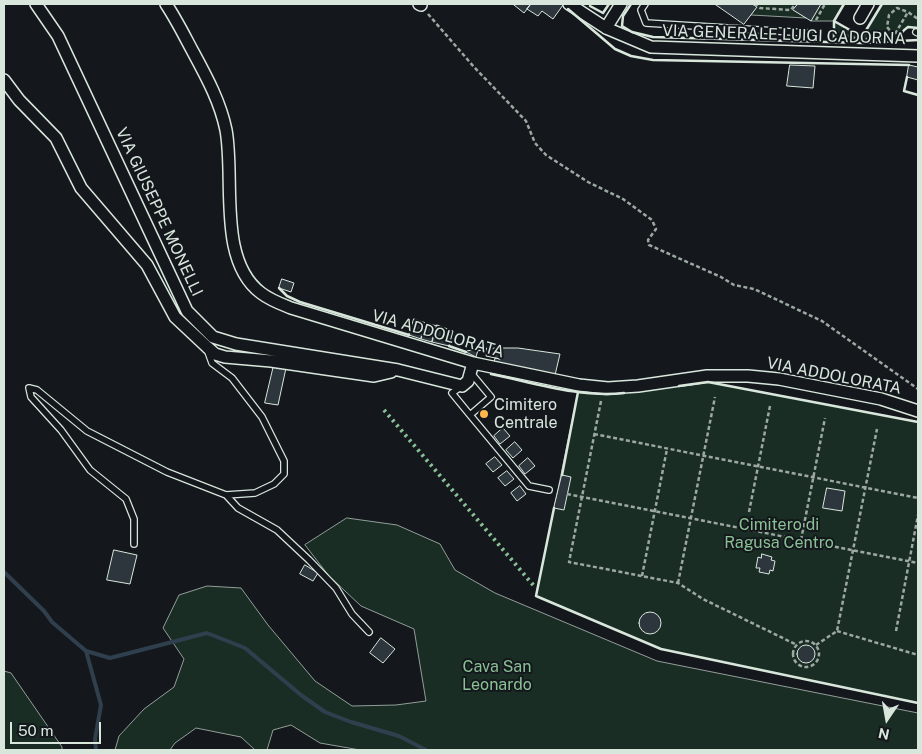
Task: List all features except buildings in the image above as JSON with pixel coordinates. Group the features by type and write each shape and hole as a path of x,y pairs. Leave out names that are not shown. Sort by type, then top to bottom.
{"street":[{"name":"VIA GIUSEPPE MONELLI","path":"36,4 58,36 187,311 213,337 236,344 398,370 462,386"},
{"name":"VIA ADDOLORATA","path":"166,4 213,90 222,113 229,156 232,241 236,258 250,282 260,292 274,301 472,368 608,388 638,386 708,376 748,376 779,379 881,399 918,411"},
{"name":"VIA GENERALE LUIGI CADORNA","path":"569,4 606,28 651,48 918,56"},
{"path":"606,28 621,4"},
{"path":"860,18 868,4"},
{"path":"4,80 19,100 56,138 81,188 147,266 175,317 215,354 225,357 271,360 374,376 398,370"},
{"path":"462,386 467,383 472,368"}],"lane":[{"path":"645,4 641,10 646,23 809,33"},
{"path":"134,544 134,519 126,498 90,470 61,430 31,397 29,388 37,390 87,432 167,472 226,495 255,493 274,484 284,474 284,461 262,416 232,378 212,363 207,348"},
{"path":"470,415 491,397 472,368"},
{"path":"462,386 452,393 529,486 549,490"},
{"path":"226,495 238,508 277,530 309,560 336,588 352,614 369,632"}],"path":[{"path":"754,4 760,8 791,10 795,4"},
{"path":"816,20 826,4"},
{"path":"420,5 474,67 526,121 535,143 546,155 588,182 623,200 652,220 656,228 648,240 649,245 721,277 734,285 754,290 822,321 918,389"},
{"path":"894,35 887,27 887,21 889,15 897,8 908,12 918,19"},
{"path":"834,32 859,39 892,39 908,12"},
{"path":"678,583 715,397"},
{"path":"601,401 569,562 678,583 703,599 797,645"},
{"path":"749,512 770,406"},
{"path":"801,540 825,418"},
{"path":"816,645 837,631 877,429"},
{"path":"594,434 918,498"},
{"path":"642,576 667,449"},
{"path":"567,494 918,563"},
{"path":"896,631 918,515"},
{"path":"837,631 918,656"},
{"path":"808,641 816,645 819,657 815,664 807,667 798,664 793,657 794,648 800,642 808,641"}],"green space":[{"path":"752,4 798,4 794,10 806,18 751,15 756,7"},
{"path":"821,4 844,4 834,21 811,21"},
{"path":"882,4 918,4 918,28 906,28 901,35 901,41 834,42 834,21 862,36"},
{"name":"Cimitero di Ragusa Centro","path":"708,382 918,422 918,703 661,649 536,596 578,392 607,395"},
{"name":"Cava San Leonardo","path":"347,518 397,525 440,544 455,570 495,593 657,661 918,713 918,750 360,750 320,743 291,725 273,730 267,750 255,750 241,737 196,728 175,743 170,750 115,750 119,736 144,709 174,687 184,659 163,628 179,595 207,586 241,588 268,625 315,681 352,706 396,705 426,701 414,629 361,606 329,576 305,545"},
{"path":"4,671 11,673 62,747 62,750 4,750"}],"waterway":[{"name":"Cava San Leonardo","path":"4,572 44,611 52,622 86,651 110,658 207,633 245,648 301,695 325,712 399,736 426,750"},
{"path":"86,651 101,705 95,739 96,750"}],"hedge":[{"path":"384,410 534,586"}],"wall":[{"path":"590,6 603,13 609,4"},
{"path":"631,4 623,16 622,26 632,32 653,37 862,43 918,40"},
{"path":"834,42 834,21 844,4"},
{"path":"834,21 862,37 882,4"},
{"path":"568,9 615,49 631,56 653,60 909,65"},
{"path":"901,41 901,35 906,28 918,28"},
{"path":"907,77 904,91 918,95"},
{"path":"279,288 287,296 300,302 409,335"},
{"path":"449,346 466,352"},
{"path":"478,350 487,349"},
{"path":"491,374 574,392 624,393"},
{"path":"679,386 708,382 918,422"},
{"path":"562,475 578,392"},
{"path":"554,508 536,596 661,649 918,703"}],"place":[{"name":"Cimitero Centrale","path":"484,414"}]}
